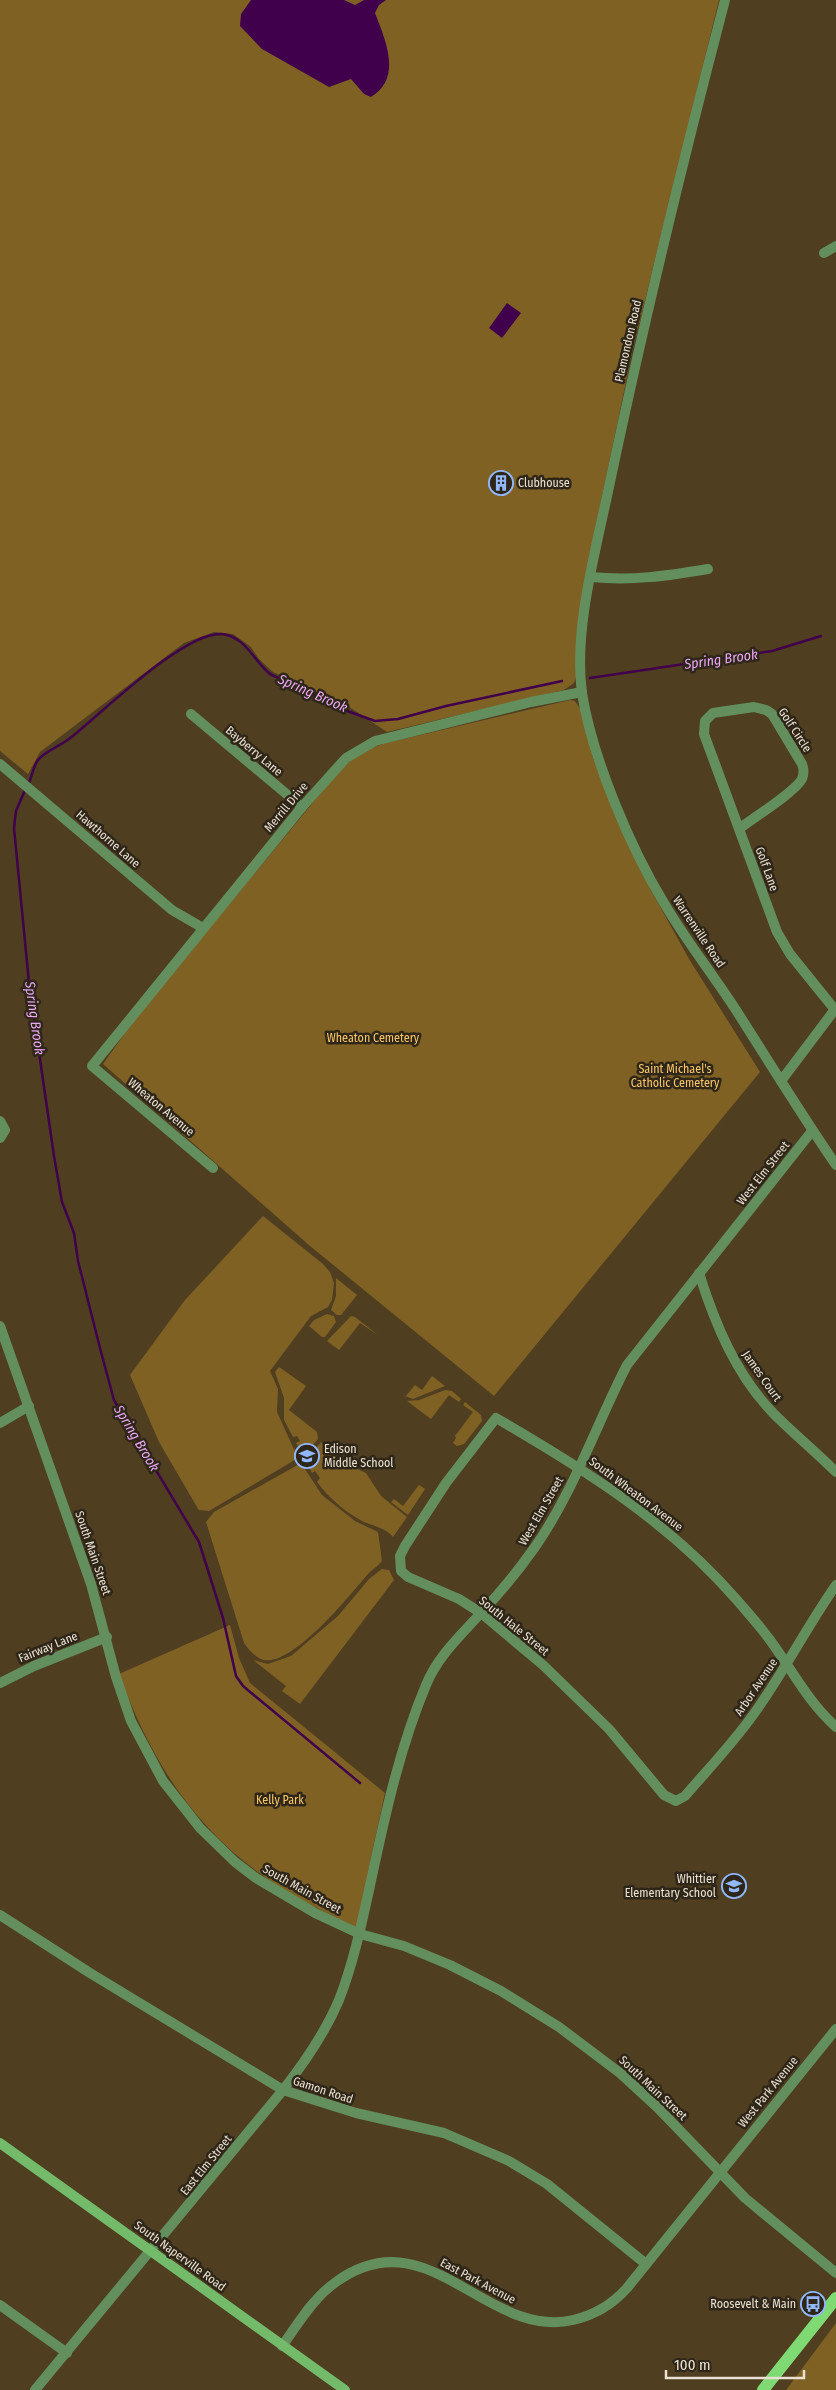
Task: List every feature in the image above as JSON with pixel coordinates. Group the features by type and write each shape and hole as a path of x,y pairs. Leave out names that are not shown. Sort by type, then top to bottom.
{"main road":[{"name":"South Naperville Road","path":"0,2143 344,2390"},
{"path":"763,2390 836,2298"}],"street":[{"name":"Plamondon Road","path":"582,692 581,648 591,577 653,291 724,0"},
{"path":"824,253 836,246"},
{"path":"591,577 623,580 642,579 708,569"},
{"name":"Merrill Drive","path":"92,1066 302,807 346,758 376,741 531,702 582,692"},
{"name":"Warrenville Road","path":"582,692 591,732 606,778 650,879 677,924 836,1165"},
{"name":"Golf Circle","path":"705,721 713,713 754,707 766,710 772,714 802,764 804,771 798,784 739,828"},
{"name":"Bayberry Lane","path":"191,714 302,807"},
{"name":"Golf Lane","path":"705,721 704,734 777,932 790,954 836,1010"},
{"name":"Hawthorne Lane","path":"0,764 172,910 203,928"},
{"path":"781,1081 836,1010"},
{"name":"Wheaton Avenue","path":"92,1066 213,1168"},
{"path":"0,1121 5,1130 0,1138"},
{"name":"West Elm Street","path":"360,1934 392,1790 407,1737 426,1683 447,1650 512,1578 536,1545 558,1510 580,1467 605,1407 627,1365 812,1131"},
{"name":"James Court","path":"700,1273 714,1318 727,1346 758,1395 774,1414 836,1472"},
{"name":"South Main Street","path":"0,1326 91,1584 124,1702 142,1744 163,1780 188,1814 217,1846 256,1878 315,1914 360,1934 404,1946 450,1965 501,1991 546,2018 620,2073 657,2106 719,2172 760,2211 836,2273"},
{"path":"0,1423 29,1406"},
{"name":"South Wheaton Avenue","path":"496,1418 580,1467 638,1508 688,1550 742,1605 770,1641 813,1704 836,1727"},
{"name":"South Hale Street","path":"496,1418 446,1483 400,1556 402,1571 408,1577 459,1599 481,1613 544,1664 585,1704 664,1795 676,1801 685,1796"},
{"name":"Arbor Avenue","path":"685,1796 743,1728 786,1665 804,1631 836,1585"},
{"name":"Fairway Lane","path":"0,1683 34,1666 107,1637"},
{"name":"Gamon Road","path":"0,1915 90,1973 283,2090 356,2113 444,2133 491,2152 547,2184 646,2264"},
{"name":"East Elm Street","path":"35,2390 152,2251 283,2090 316,2045 332,2016 345,1984 360,1934"},
{"name":"West Park Avenue","path":"719,2172 836,2029"},
{"name":"East Park Avenue","path":"282,2346 314,2303 328,2288 349,2274 382,2262 405,2264 432,2270 459,2282 508,2312 528,2319 559,2323 591,2315 612,2303 646,2264 719,2172"},
{"path":"0,2305 67,2352"}],"green space":[{"path":"0,0 719,0 632,353 585,578 574,683 564,690 387,732 351,708 273,672 259,659 251,647 233,634 214,632 184,643 40,752 28,774 0,751"},
{"name":"Wheaton Cemetery","path":"570,700 575,701 581,710 593,758 615,815 652,892 689,959 760,1072 494,1396 310,1246 103,1064 135,1019 333,778 351,760 368,749 386,743"},
{"path":"263,1216 323,1264 330,1272 334,1283 332,1300 328,1307 311,1316 270,1371 278,1389 277,1412 298,1458 209,1511 199,1510 159,1442 130,1375 185,1300"},
{"path":"336,1278 357,1295 341,1315 337,1315 331,1310 336,1296"},
{"path":"327,1314 334,1316 336,1322 325,1337 322,1337 309,1326 314,1320"},
{"path":"351,1316 355,1317 379,1336 360,1323 339,1350 327,1341"},
{"path":"279,1367 306,1386 289,1410 317,1432 318,1439 305,1454 302,1454 296,1443 300,1441 297,1436 293,1437 284,1420 284,1398 275,1372"},
{"path":"432,1376 445,1386 413,1399 402,1395 406,1396 415,1385 422,1390"},
{"path":"445,1390 452,1391 461,1399 459,1402 449,1395 431,1419 407,1401 419,1400"},
{"path":"465,1402 481,1415 482,1421 464,1444 457,1446 453,1443 456,1438 455,1436 473,1412 463,1405"},
{"path":"321,1442 342,1461 366,1473 381,1496 407,1517 393,1537 382,1529 362,1521 343,1509 321,1488 317,1482 320,1478 315,1471 312,1473 306,1462"},
{"path":"301,1463 322,1495 355,1521 378,1532 382,1561 321,1627 305,1641 276,1659 264,1660 255,1656 244,1643 206,1522 214,1512"},
{"path":"419,1485 425,1489 408,1515 391,1502 394,1499 403,1506"},
{"path":"382,1569 389,1570 394,1580 300,1704 282,1691 286,1686 253,1660 268,1664 291,1656 338,1616 369,1579"},
{"name":"Kelly Park","path":"230,1625 239,1658 250,1683 385,1793 358,1928 284,1890 227,1847 203,1823 182,1797 147,1739 132,1708 119,1674"},
{"path":"836,2323 836,2390 786,2390"}],"shaded area":[{"path":"251,0 344,0 355,5 364,0 386,0 379,5 375,13 387,46 389,69 387,80 381,89 371,97 364,94 351,79 329,87 262,49 240,26 241,14"},
{"path":"507,303 521,313 502,338 489,328"}],"waterway":[{"name":"Spring Brook","path":"28,785 35,766 41,757 69,739 143,676 186,646 206,637 222,634 230,636 243,644 270,674 350,712 375,721 398,719 446,706 562,681"},
{"name":"Spring Brook","path":"590,678 772,651 821,636"},
{"name":"Spring Brook","path":"25,790 16,811 14,828 29,983 54,1156 62,1202 74,1233 78,1261 114,1400 199,1542 223,1618 236,1676 243,1686 360,1783"}],"place":[{"name":"Clubhouse","path":"501,483"},
{"name":"Edison Middle School","path":"307,1456"},
{"name":"Whittier Elementary School","path":"734,1886"},
{"name":"Roosevelt & Main","path":"813,2304"}],"park label":[{"name":"Saint Michael's Catholic Cemetery","path":"675,1076"}]}
